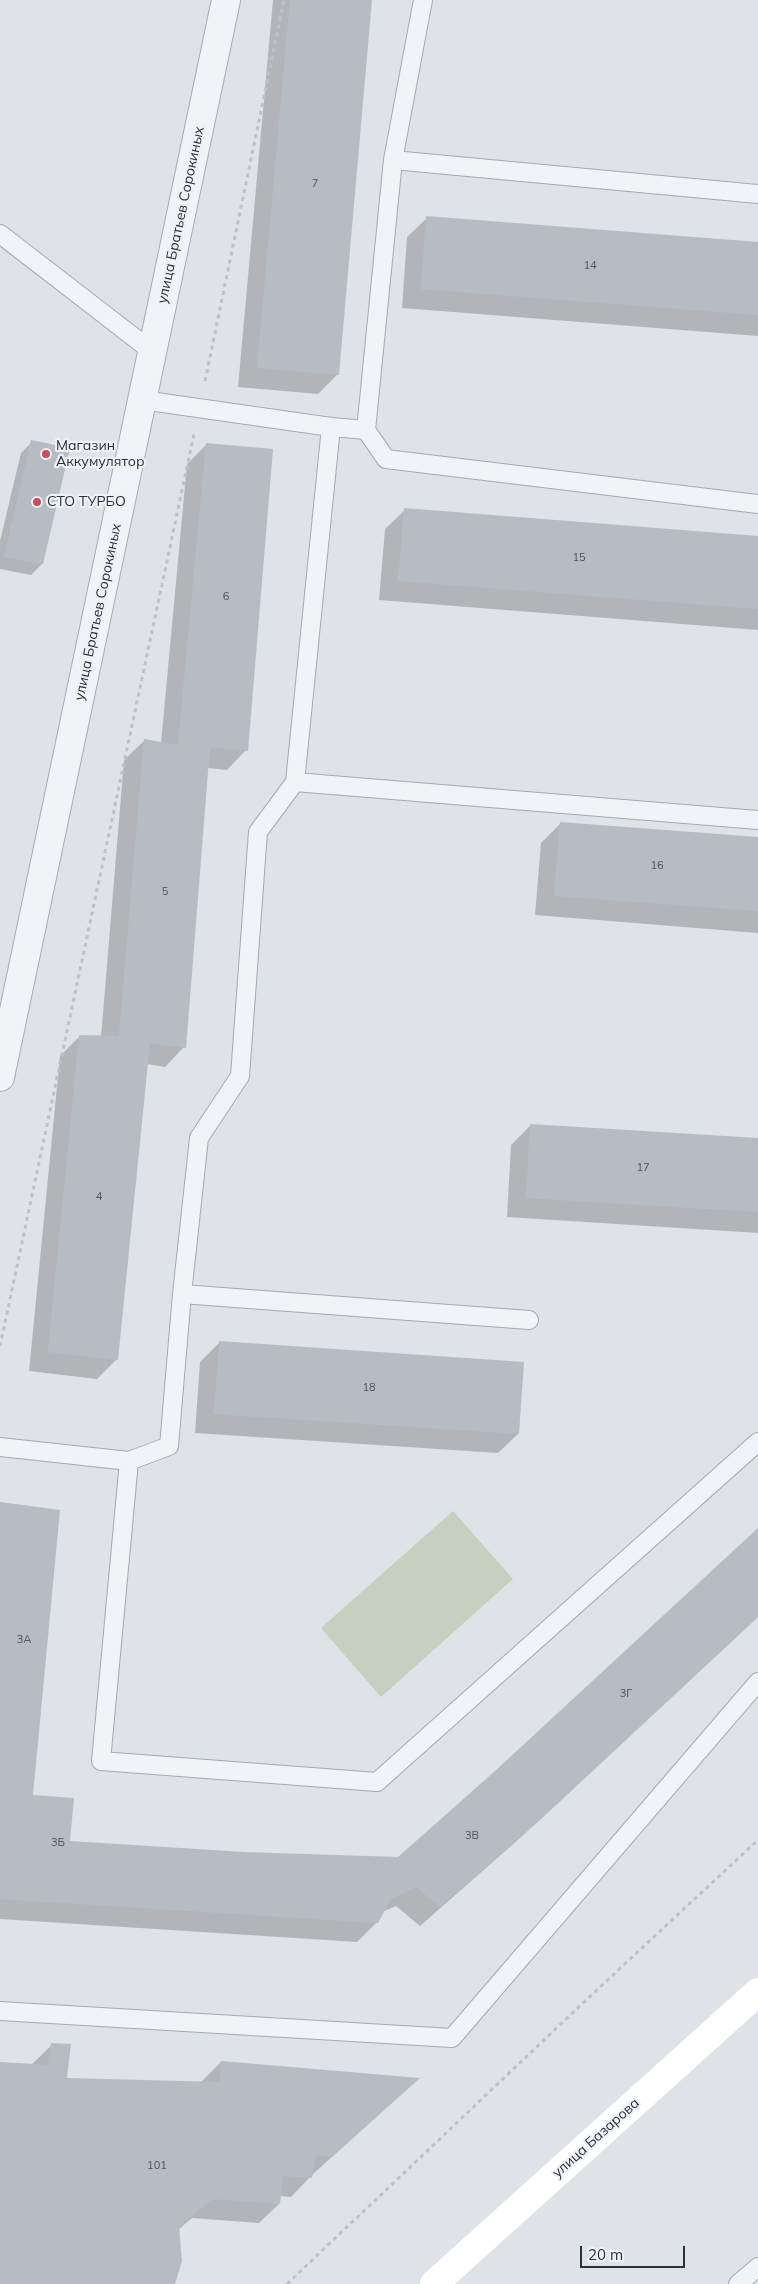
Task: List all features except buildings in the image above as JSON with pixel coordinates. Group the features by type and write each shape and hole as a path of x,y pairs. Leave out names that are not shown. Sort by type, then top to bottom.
{"main road":[{"name":"улица Базарова","path":"434,2284 758,1992"}],"street":[{"name":"улица Братьев Сорокиных","path":"0,1076 226,0"}],"lane":[{"path":"423,0 393,160 366,430 386,459 758,504"},
{"path":"393,160 758,194"},
{"path":"0,234 152,352"},
{"path":"142,400 331,427 366,430"},
{"path":"0,1447 130,1461 169,1446 182,1294 199,1138 240,1076 258,832 295,782 331,427"},
{"path":"295,782 758,820"},
{"path":"182,1294 529,1320"},
{"path":"130,1461 101,1761 377,1782 758,1442"},
{"path":"0,2011 452,2038 758,1682"},
{"path":"738,2284 758,2267"}],"path":[{"path":"0,1346 284,0"},
{"path":"287,2284 758,1840"}],"green space":[{"path":"453,1511 513,1579 381,1697 321,1628"}],"place":[{"name":"Магазин Аккумулятор","path":"46,454"},
{"name":"СТО ТУРБО","path":"37,502"}]}
